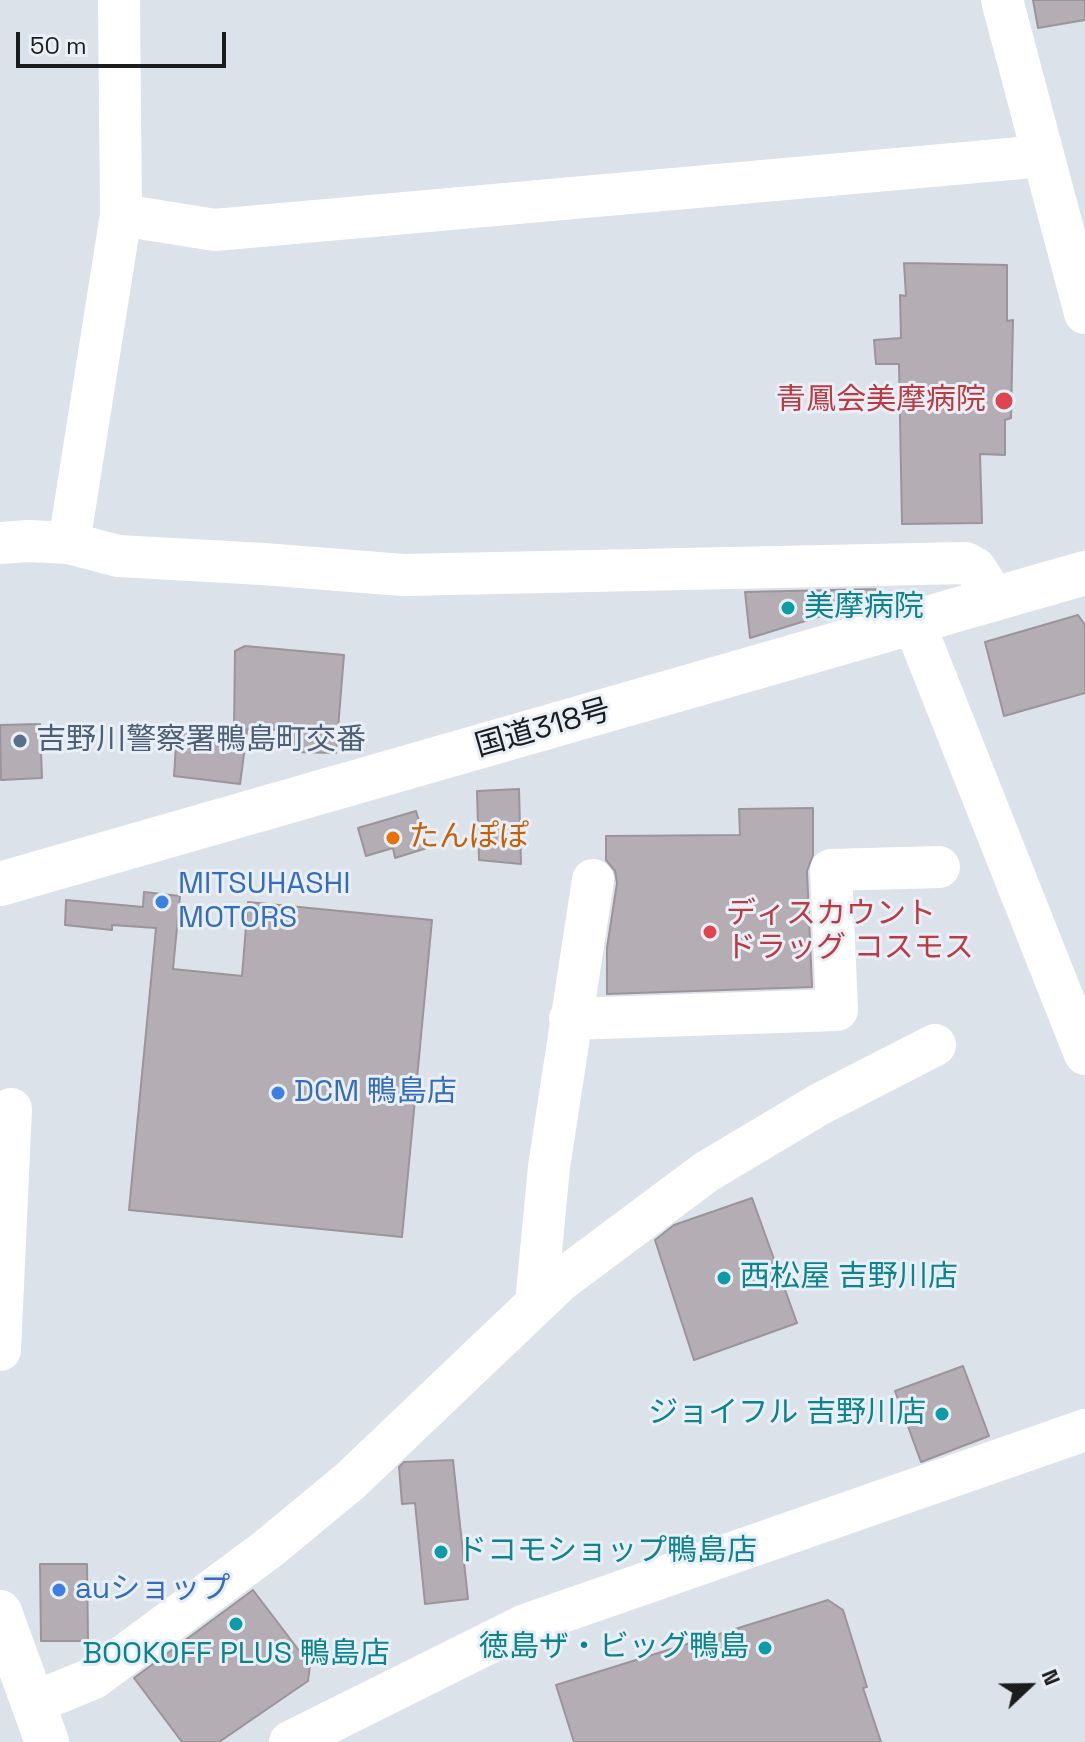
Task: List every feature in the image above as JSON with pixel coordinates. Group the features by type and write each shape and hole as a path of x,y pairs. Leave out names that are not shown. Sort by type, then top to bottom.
{"highway":[{"name":"国道318号","path":"0,884 1085,573"},
{"path":"0,1612 40,1722"}],"street":[{"path":"69,543 121,215 119,0"},
{"path":"1002,0 1085,313"},
{"path":"121,215 215,230 1043,156"},
{"path":"0,543 69,543 118,556 403,575 966,563 975,568 994,598"},
{"path":"914,623 1085,1054"},
{"path":"570,1019 837,1010 831,870 939,867"},
{"path":"536,1304 549,1167 593,880"},
{"path":"40,1722 269,1548 350,1481 560,1281 706,1172 820,1104 935,1045"},
{"path":"0,1350 11,1109"},
{"path":"290,1742 525,1625 1085,1430"}],"building":[{"path":"1033,0 1085,0 1085,20 1038,28"},
{"path":"904,263 1007,265 1007,321 1013,320 1011,418 1005,420 1005,455 980,454 982,523 902,524 899,364 876,364 874,340 901,338 900,295 906,296"},
{"name":"美摩病院","path":"876,589 875,598 830,602 831,613 750,638 745,592"},
{"path":"1078,615 1085,625 1085,693 1004,716 985,642"},
{"path":"245,646 344,655 336,753 293,752 293,730 234,729 235,651"},
{"name":"吉野川警察署鴨島町交番","path":"40,724 42,778 1,780 0,725"},
{"path":"177,728 247,731 240,784 174,776"},
{"path":"519,789 521,864 479,860 477,791"},
{"name":"ディスカウント ドラッグ コスモス","path":"813,808 813,855 807,871 812,987 607,994 607,948 617,883 615,871 606,860 606,836 740,835 739,809"},
{"name":"たんぽぽ","path":"416,811 427,848 395,858 393,848 366,856 358,828"},
{"name":"DCM 鴨島店","path":"144,892 180,896 173,969 242,976 248,902 432,920 402,1237 129,1210 156,928 112,925 112,930 65,925 66,900 143,907"},
{"name":"西松屋 吉野川店","path":"752,1198 797,1323 694,1360 655,1240 674,1225"},
{"name":"ジョイフル 吉野川店","path":"963,1366 989,1436 921,1462 895,1391"},
{"name":"ドコモショップ鴨島店","path":"453,1460 468,1599 425,1604 415,1503 402,1504 399,1467 404,1462"},
{"path":"40,1564 87,1564 88,1641 41,1641"},
{"name":"BOOKOFF PLUS 鴨島店","path":"253,1590 310,1665 308,1681 219,1742 182,1742 134,1678"},
{"name":"徳島ザ・ビッグ鴨島","path":"828,1600 843,1610 881,1742 574,1742 556,1685"}],"place":[{"name":"青鳳会美摩病院","path":"1004,401"},
{"name":"美摩病院","path":"788,608"},
{"name":"吉野川警察署鴨島町交番","path":"20,741"},
{"name":"たんぽぽ","path":"393,838"},
{"name":"MITSUHASHI MOTORS","path":"162,902"},
{"name":"ディスカウント ドラッグ コスモス","path":"710,932"},
{"name":"DCM 鴨島店","path":"278,1093"},
{"name":"西松屋 吉野川店","path":"724,1278"},
{"name":"ジョイフル 吉野川店","path":"942,1414"},
{"name":"ドコモショップ鴨島店","path":"441,1552"},
{"name":"auショップ","path":"59,1590"},
{"name":"BOOKOFF PLUS 鴨島店","path":"236,1624"},
{"name":"徳島ザ・ビッグ鴨島","path":"765,1648"}]}
